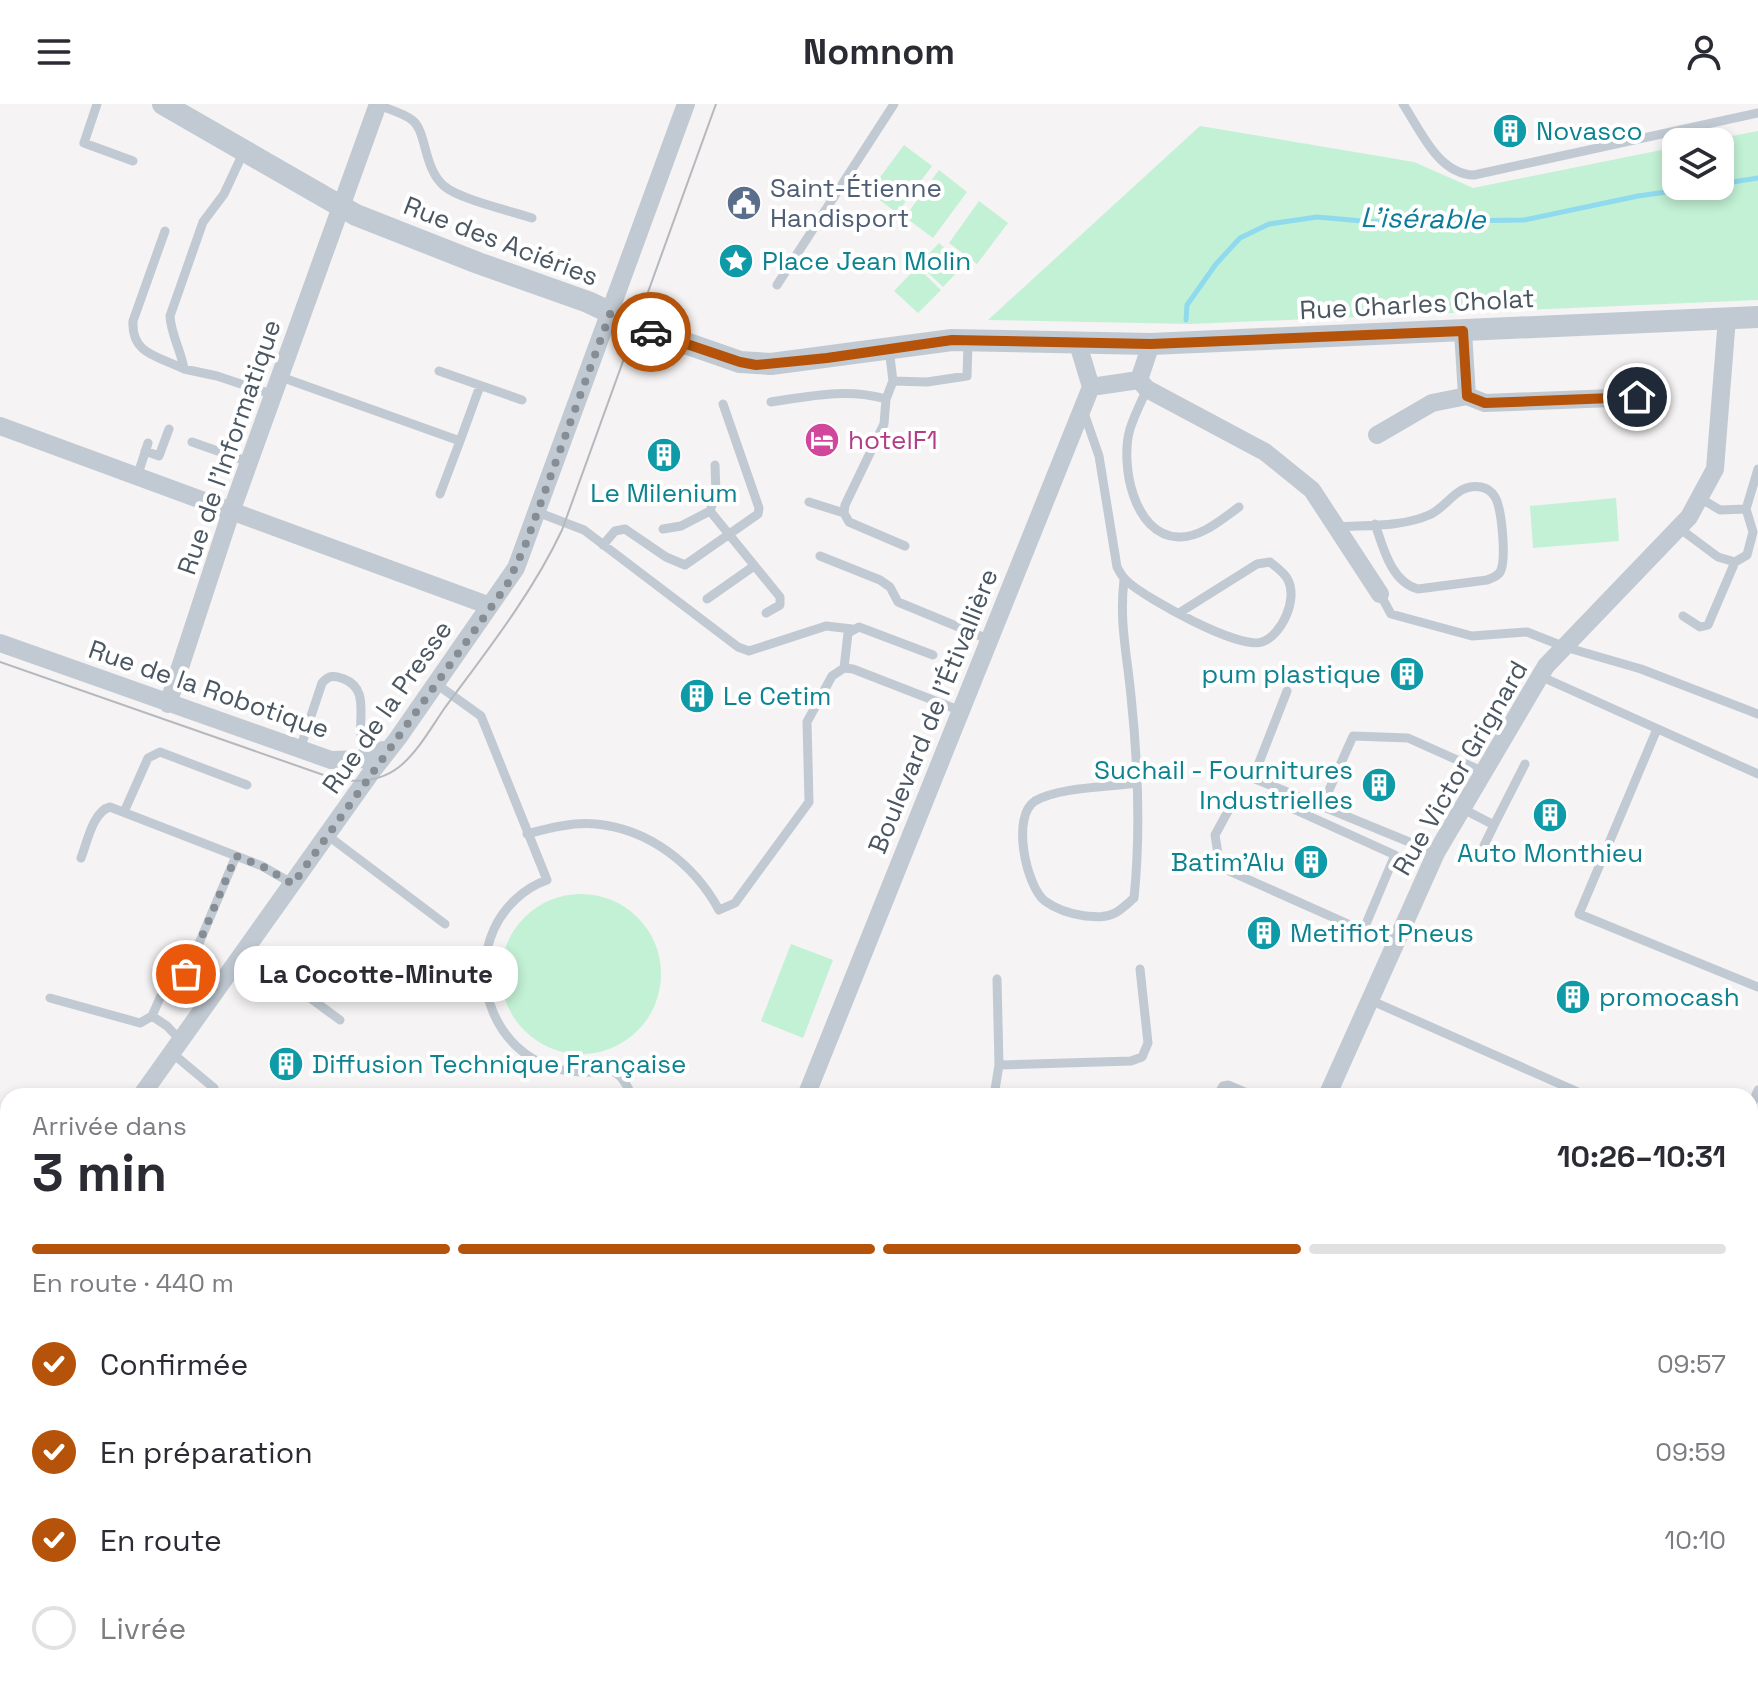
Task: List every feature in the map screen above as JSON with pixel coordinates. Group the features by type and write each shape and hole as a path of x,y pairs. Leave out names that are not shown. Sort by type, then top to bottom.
{"street":[{"name":"Rue des Aciéries","path":"163,104 341,208 478,263 588,302 649,331 740,362 756,365 952,340 1078,344"},
{"name":"Rue de l'Informatique","path":"168,704 231,512 378,104"},
{"name":"Rue de la Presse","path":"147,1088 516,568 686,104"},
{"name":"Rue Charles Cholat","path":"1078,344 1151,344 1758,317"},
{"name":"Rue Victor Grignard","path":"1331,1088 1436,853 1540,676 1689,517 1715,469 1727,318"},
{"path":"1463,331 1467,396"},
{"path":"1078,344 1091,387 1143,384 1265,452 1312,490 1380,594"},
{"path":"1143,384 1151,344"},
{"name":"Boulevard de l'Étivallière","path":"809,1088 1091,387"},
{"path":"1377,435 1432,403 1467,396 1485,403 1637,397"},
{"path":"0,426 490,606"},
{"name":"Rue de la Robotique","path":"0,643 331,760 367,759"},
{"path":"367,759 398,738"}],"lane":[{"path":"97,104 84,143 133,161"},
{"path":"378,104 411,118 420,127 432,171 444,186 532,218"},
{"path":"777,285 894,104"},
{"path":"1403,104 1441,161 1459,174 1474,175 1758,113"},
{"path":"184,369 171,331 170,316 203,222 224,194 244,151"},
{"path":"165,231 133,321 132,335 138,348 184,369 217,376 274,395"},
{"path":"893,381 927,382 967,376 968,340"},
{"path":"889,349 893,381 886,399 884,424 844,513 849,522 905,546"},
{"path":"439,371 522,400"},
{"path":"281,377 460,441"},
{"path":"1143,384 1129,431 1128,464 1135,504 1142,516 1160,531 1176,537 1192,535 1239,507"},
{"path":"440,494 480,386"},
{"path":"771,402 840,392 864,393 886,399"},
{"path":"603,545 615,531 625,529 666,557 685,565 758,514 759,508 723,404"},
{"path":"1082,410 1099,456 1117,567 1124,580 1150,599 1241,643 1262,642 1282,625 1293,598 1288,578 1270,562 1257,564 1179,613"},
{"path":"137,477 146,447 159,456 169,429"},
{"path":"192,442 249,462"},
{"path":"663,529 681,526 710,511 716,494 715,465"},
{"path":"1683,616 1700,627 1708,625 1735,562 1747,555 1753,532 1746,509 1758,469"},
{"path":"1337,528 1431,515 1458,491 1473,486 1483,487 1493,493 1499,505 1503,552 1501,571 1487,580 1418,589 1408,586 1386,556 1375,524"},
{"path":"1700,498 1720,510 1746,509"},
{"path":"809,502 844,513"},
{"path":"710,511 781,601 780,605 766,613"},
{"path":"537,512 577,526 738,647 749,651 826,626 859,627 933,655"},
{"path":"1679,528 1718,557 1735,562"},
{"path":"820,556 880,580 890,587 898,602 990,640"},
{"path":"707,599 754,566"},
{"path":"1124,580 1120,609 1131,696 1139,810 1134,898 1115,912 1099,918 1069,914 1043,900 1027,873 1022,832 1026,811 1036,801 1062,793 1137,783"},
{"path":"1380,594 1391,614 1472,636 1527,632 1565,647 1641,669 1758,714"},
{"path":"844,668 845,644 852,629"},
{"path":"844,668 962,711"},
{"path":"527,834 593,823 617,827 675,855 708,889 719,910 735,903 809,802 807,722 832,676 844,668"},
{"path":"300,749 322,683 336,675 353,682 358,688 361,700 360,732 367,759"},
{"path":"1540,676 1758,774"},
{"path":"435,683 481,716 547,880 530,887 506,910 489,940 484,975 492,1012 516,1046 534,1059 572,1072 608,1069 626,1081 629,1088"},
{"path":"1287,691 1253,778 1436,853"},
{"path":"1657,729 1579,914 1758,987"},
{"path":"1322,806 1353,736 1408,738 1484,772"},
{"path":"124,812 148,758 160,752 247,785"},
{"path":"1477,860 1525,764"},
{"path":"1363,931 1395,855 1267,797 1233,802 1215,835 1220,867 1363,931 1395,945"},
{"path":"81,858 98,814 110,807 262,866 293,884"},
{"path":"1463,809 1494,825"},
{"path":"327,835 445,924"},
{"path":"186,974 236,856"},
{"path":"245,950 340,1020"},
{"path":"999,1065 1131,1061 1142,1057 1148,1043 1140,969"},
{"path":"995,1088 999,1065 997,979"},
{"path":"50,998 140,1023 152,1016 163,991"},
{"path":"1370,1000 1569,1088"},
{"path":"152,1016 167,1026 176,1047 214,1088"}],"green space":[{"path":"1200,126 1414,162 1473,188 1662,150 1662,200 1734,200 1734,136 1758,131 1758,300 1191,324 988,320"},
{"path":"904,145 932,166 897,213 869,192"},
{"path":"939,170 967,192 933,238 905,217"},
{"path":"979,201 1008,223 977,264 949,243"},
{"path":"939,243 963,266 943,287 919,264"},
{"path":"917,267 941,290 918,313 894,291"},
{"path":"1616,498 1619,541 1533,548 1530,506"},
{"path":"581,894 611,901 637,918 654,944 661,974 654,1004 637,1030 611,1047 581,1054 551,1047 525,1030 508,1004 501,974 508,944 525,918 551,901"},
{"path":"791,944 833,960 803,1038 761,1021"}],"waterway":[{"name":"L'isérable","path":"1734,182 1758,178"},
{"name":"L'isérable","path":"1186,320 1187,305 1216,264 1240,238 1269,224 1317,217 1374,222 1524,220 1662,193"}],"tram line":[{"path":"0,662 335,779 368,780 384,776 399,767 418,748 508,622 562,530 716,104"}],"way so far":[{"path":"186,974 236,856 262,866 293,884 507,585 525,546 610,314 651,332"}],"place":[{"name":"Novasco","path":"1510,131"},
{"name":"Saint-Étienne Handisport","path":"744,203"},
{"name":"Place Jean Molin","path":"736,261"},
{"name":"hotelF1","path":"822,440"},
{"name":"Le Milenium","path":"664,455"},
{"name":"pum plastique","path":"1407,674"},
{"name":"Le Cetim","path":"697,696"},
{"name":"Suchail - Fournitures Industrielles","path":"1379,785"},
{"name":"Auto Monthieu","path":"1550,815"},
{"name":"Batim'Alu","path":"1311,862"},
{"name":"Metifiot Pneus","path":"1264,933"},
{"name":"La Cocotte-Minute","path":"186,974"},
{"name":"promocash","path":"1573,997"},
{"name":"Diffusion Technique Française","path":"286,1064"}],"route":[{"path":"651,332 756,365 952,340 1151,344 1463,331 1467,396 1485,403 1637,397"}]}
